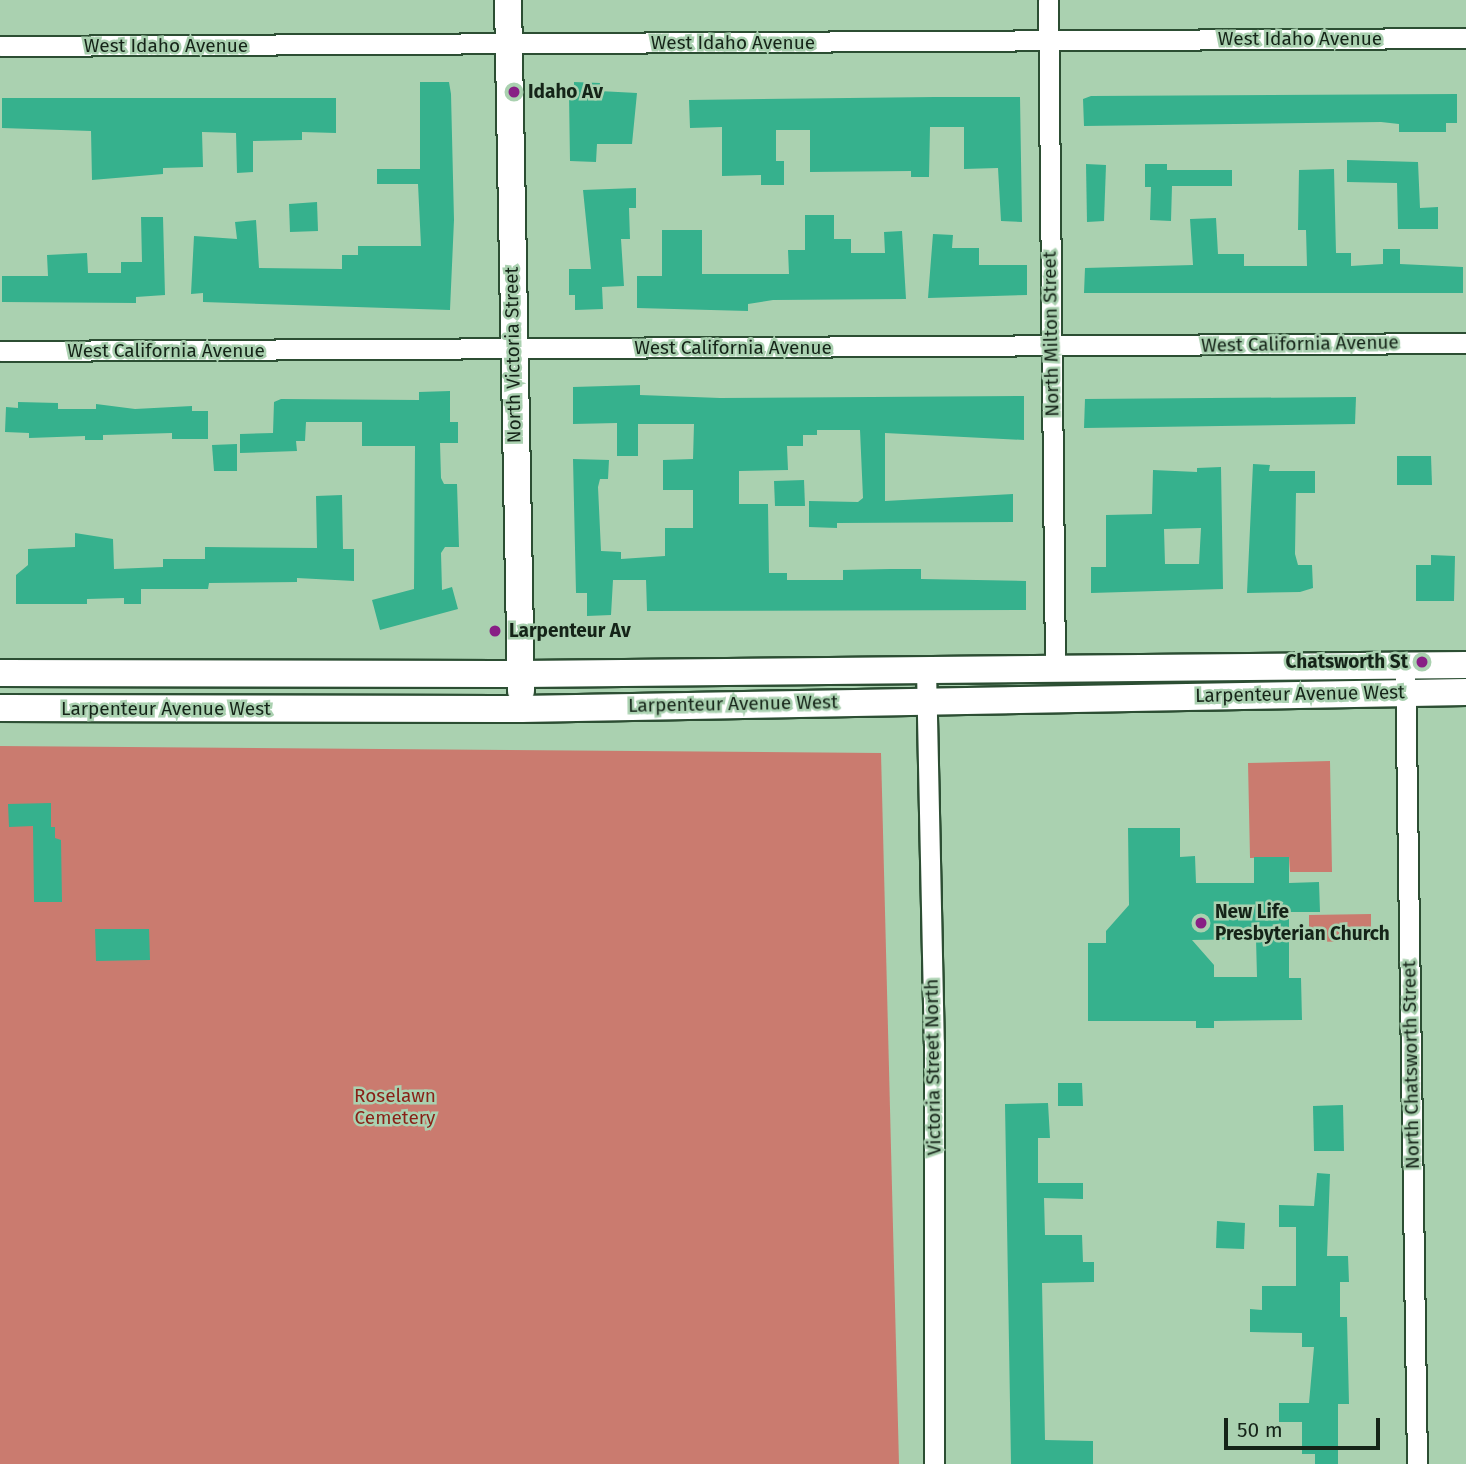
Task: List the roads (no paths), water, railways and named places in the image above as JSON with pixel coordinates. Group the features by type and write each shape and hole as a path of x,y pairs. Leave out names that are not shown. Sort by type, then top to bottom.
{"main road":[{"name":"North Victoria Street","path":"508,0 521,709"},
{"name":"Larpenteur Avenue West","path":"0,673 521,674 1466,665"},
{"name":"Larpenteur Avenue West","path":"0,708 521,709 926,699 1466,692"}],"street":[{"name":"North Milton Street","path":"1048,0 1055,668"},
{"name":"West Idaho Avenue","path":"0,46 1466,38"},
{"name":"West California Avenue","path":"0,351 1466,343"},
{"name":"North Chatsworth Street","path":"1405,665 1417,1464"},
{"name":"Victoria Street North","path":"926,669 934,1043 934,1464"}],"place":[{"name":"Idaho Av","path":"514,92"},
{"name":"Larpenteur Av","path":"495,631"},
{"name":"Chatsworth St","path":"1422,662"},
{"name":"New Life Presbyterian Church","path":"1201,923"}],"park label":[{"name":"Roselawn Cemetery","path":"395,1107"}]}
